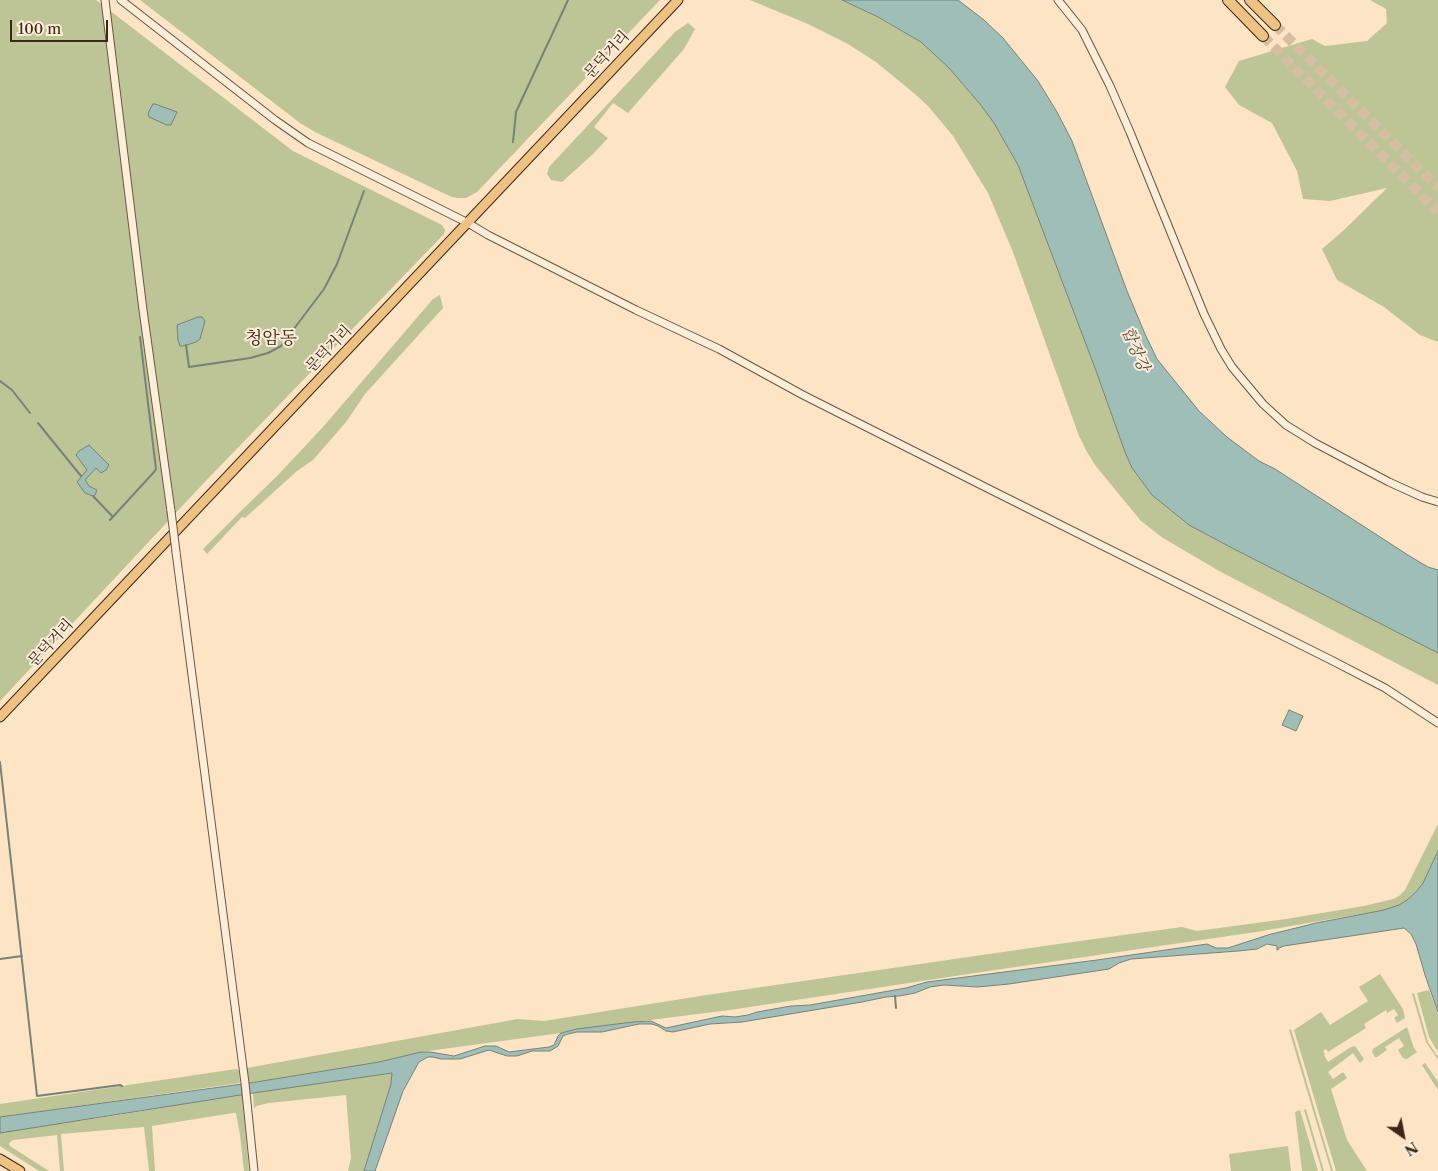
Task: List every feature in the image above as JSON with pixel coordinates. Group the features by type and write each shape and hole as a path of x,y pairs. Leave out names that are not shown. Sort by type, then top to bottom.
{"highway":[{"path":"1228,0 1263,36"},
{"path":"1250,0 1275,25"}],"main road":[{"name":"문덕거리","path":"0,717 678,0"},
{"path":"0,1159 20,1171"}],"street":[{"path":"105,0 142,300 239,1050 245,1083 254,1171"},
{"path":"120,0 275,120 308,143 636,310 719,349 803,395 989,489 1333,661 1385,688 1438,723"},
{"path":"1058,0 1082,30 1110,86 1204,314 1232,367 1263,404 1286,425 1314,443 1389,482 1438,502"}],"green space":[{"path":"0,0 96,0 293,151 442,225 445,230 444,234 200,487 0,701"},
{"path":"140,0 660,0 477,192 466,198 458,198 441,192 317,133 300,123"},
{"path":"750,0 842,0 921,42 949,68 994,123 1018,165 1125,452 1132,468 1152,495 1189,525 1438,653 1438,685 1221,572 1163,538 1141,521 1095,465 1079,436 1013,252 988,193 953,136 928,106 876,62 848,44 808,24"},
{"path":"1370,0 1438,0 1438,342 1420,335 1384,307 1337,280 1322,249 1387,188 1330,201 1303,199 1297,171 1272,123 1239,105 1225,87 1239,61 1312,39 1325,46 1367,41 1387,23 1386,9"},
{"path":"688,23 695,29 684,49 628,113 613,103 594,127 608,138 562,182 551,180 547,174 549,167 675,32"},
{"path":"440,295 443,308 365,394 346,422 313,460 297,471 245,518 242,517 207,554 203,549 278,475 323,427 433,299"},
{"path":"1438,824 1438,851 1423,883 1407,900 1384,910 1256,932 730,1010 578,1029 421,1052 379,1062 249,1083 247,1068 518,1019 544,1021 700,996 1051,945 1182,927 1197,931 1364,906 1393,899 1405,890"},
{"path":"1380,974 1403,1009 1405,1018 1397,1023 1394,1018 1398,1015 1394,1009 1387,1013 1386,1010 1364,1024 1366,1028 1328,1052 1326,1049 1323,1051 1328,1062 1355,1046 1364,1059 1360,1063 1353,1053 1328,1072 1333,1079 1343,1072 1347,1078 1331,1089 1347,1140 1367,1171 1336,1171 1294,1030 1321,1012 1330,1025 1368,1001 1359,987"},
{"path":"1429,990 1438,1013 1438,1052 1429,1037 1417,993"},
{"path":"1414,993 1428,1042 1438,1060 1426,1042 1412,994"},
{"path":"1407,1027 1417,1052 1407,1059 1403,1058 1398,1050 1404,1046 1399,1038 1385,1047 1387,1050 1375,1057 1372,1052 1373,1049"},
{"path":"1291,1029 1333,1171 1331,1171 1289,1030"},
{"path":"1425,1063 1438,1082 1438,1090 1422,1065"},
{"path":"239,1070 240,1083 0,1117 0,1104"},
{"path":"393,1073 364,1171 348,1171 351,1158 346,1095 269,1103 256,1106 254,1109 253,1093"},
{"path":"242,1094 249,1171 244,1171 236,1113 152,1126 155,1171 149,1171 144,1127 61,1134 64,1171 60,1171 57,1135 13,1140 9,1143 10,1146 49,1171 39,1171 0,1146 0,1133"},
{"path":"1306,1109 1324,1171 1322,1171 1304,1110"},
{"path":"1300,1110 1318,1171 1302,1171 1295,1112"},
{"path":"1288,1146 1291,1171 1231,1171 1229,1154"}],"water":[{"name":"합장강","path":"842,0 958,0 1003,38 1038,81 1072,141 1127,291 1157,359 1199,411 1227,437 1259,461 1275,469 1411,557 1428,567 1438,570 1438,653 1189,525 1152,495 1132,468 1125,452 1018,165 994,123 949,68 921,42 878,17"},
{"path":"153,104 177,112 171,125 149,117 148,113"},
{"path":"202,317 205,321 200,339 196,342 180,346 177,325"},
{"path":"89,445 109,465 101,473 96,468 85,480 89,486 97,490 93,496 85,493 77,482 87,470 76,455"},
{"path":"1289,710 1303,716 1296,731 1282,725"},
{"path":"1438,851 1438,1012 1416,944 1411,934 1404,928 1284,946 1278,950 1277,946 1267,944 1257,949 1131,959 1109,969 1009,984 977,987 944,985 899,996 742,1022 710,1024 673,1032 666,1031 652,1024 639,1024 602,1032 577,1032 563,1036 558,1046 550,1051 532,1051 517,1056 507,1056 489,1050 460,1059 428,1057 419,1062 403,1091 375,1171 364,1171 391,1084 392,1073 0,1133 0,1117 250,1083 379,1062 421,1052 454,1056 485,1046 496,1046 509,1052 549,1047 554,1045 561,1033 577,1029 651,1021 666,1028 722,1016 735,1017 791,1006 810,1005 906,988 927,982 1207,944 1216,948 1228,948 1271,934 1384,910 1399,905 1416,892 1423,883"}],"waterway":[{"path":"513,142 516,112 568,0"},
{"path":"186,345 189,367 250,358 268,353 281,346 324,289 337,264 364,191"},
{"path":"110,520 156,469 140,337"},
{"path":"0,381 12,390 30,413"},
{"path":"38,423 81,476"},
{"path":"93,496 113,517"},
{"path":"0,762 37,1096 122,1086"},
{"path":"0,959 22,956"},
{"path":"895,996 896,1008"}],"tunnel":[{"path":"1275,25 1438,187"},
{"path":"1263,36 1438,212"}],"district":[{"name":"청암동","path":"271,339"}]}
